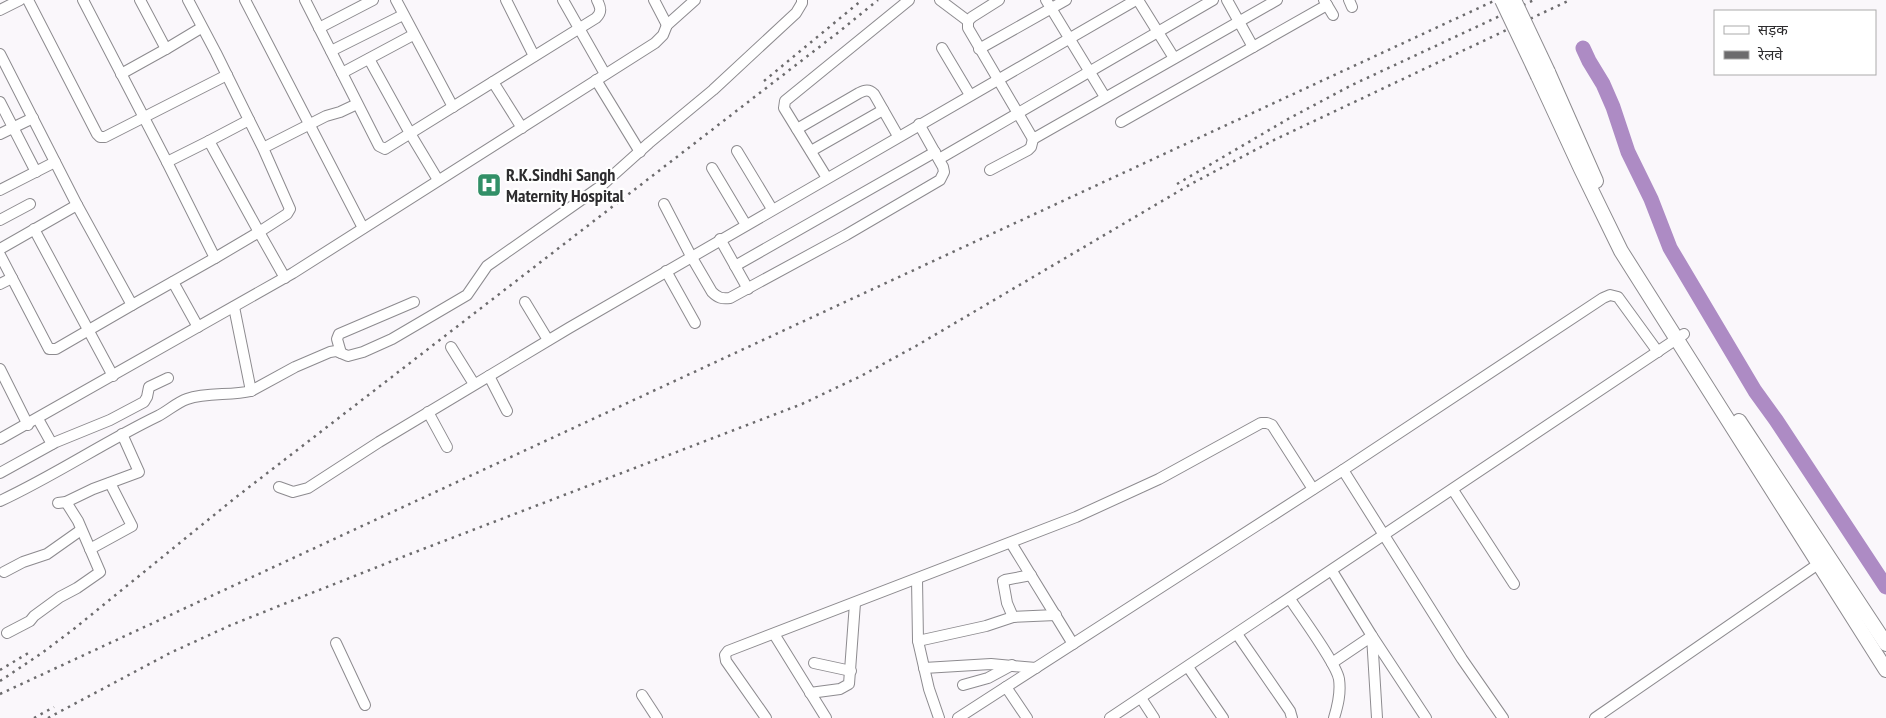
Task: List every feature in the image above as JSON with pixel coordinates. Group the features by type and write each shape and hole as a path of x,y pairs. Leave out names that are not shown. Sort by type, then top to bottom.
{"street":[{"path":"0,10 20,0"},
{"path":"28,0 100,137 104,137 144,118 227,75"},
{"path":"83,0 215,258"},
{"path":"140,0 166,49"},
{"path":"245,0 363,228"},
{"path":"305,0 381,149 389,148 411,135 600,14 601,10 597,0"},
{"path":"319,28 373,0"},
{"path":"396,0 453,107"},
{"path":"506,0 534,56"},
{"path":"563,0 605,74"},
{"path":"654,0 667,25"},
{"path":"0,439 28,425 285,278 655,43 663,35 667,25 695,0"},
{"path":"1,498 190,398 251,391 323,354 336,351 353,356 392,339 467,295 487,266 601,186 713,90 796,12 802,0"},
{"path":"827,178 784,108 785,101 909,0"},
{"path":"940,0 968,21"},
{"path":"990,170 1028,150 1033,139 968,28 968,21 972,16 999,0"},
{"path":"979,48 1048,4 1066,0"},
{"path":"279,487 293,492 308,488 428,412 548,340 898,136 1137,0 1174,58"},
{"path":"735,266 1090,72 1213,0"},
{"path":"1227,0 1253,47"},
{"path":"1033,139 1277,0"},
{"path":"1502,0 1543,74 1615,219 1680,337 1824,560 1886,670"},
{"path":"1514,0 1543,74"},
{"path":"0,254 49,349 56,350 287,214 290,209 263,148 227,75 201,28 191,1"},
{"path":"1121,122 1253,47 1325,2 1333,16"},
{"path":"1048,4 1105,97"},
{"path":"331,51 403,14"},
{"path":"121,74 201,28"},
{"path":"342,73 413,35"},
{"path":"942,48 970,95"},
{"path":"0,54 77,205 132,305"},
{"path":"369,59 438,180"},
{"path":"596,80 640,152"},
{"path":"493,82 522,128"},
{"path":"797,128 866,90 874,94 898,136"},
{"path":"0,102 36,172"},
{"path":"263,148 309,124 357,104"},
{"path":"811,151 883,110"},
{"path":"0,134 33,118"},
{"path":"167,162 248,120"},
{"path":"664,204 691,256 717,297 723,299 730,298 846,235 940,180 944,172 937,155 919,124"},
{"path":"208,141 285,278"},
{"path":"737,151 772,209"},
{"path":"0,190 55,162"},
{"path":"712,168 746,224"},
{"path":"0,220 30,204"},
{"path":"0,248 77,205"},
{"path":"34,229 113,376"},
{"path":"720,239 748,289"},
{"path":"666,271 695,324"},
{"path":"0,284 12,278"},
{"path":"173,282 198,327"},
{"path":"958,718 1343,470 1603,298 1610,295 1618,296 1658,352"},
{"path":"341,353 337,339 339,334 414,302"},
{"path":"525,302 548,340"},
{"path":"234,307 251,391"},
{"path":"1110,718 1680,337"},
{"path":"451,347 474,384"},
{"path":"0,370 28,425"},
{"path":"489,376 507,411"},
{"path":"0,474 52,444 110,420 144,402 149,387 168,378"},
{"path":"428,412 447,447"},
{"path":"38,419 52,444"},
{"path":"766,718 726,661 725,655 728,651 1113,502 1205,456 1261,424 1267,423 1272,425 1313,489"},
{"path":"7,633 30,621 53,602 100,572 78,521 62,502 139,472 122,434"},
{"path":"1343,470 1462,659 1503,718"},
{"path":"90,550 132,526 110,483"},
{"path":"1453,490 1514,584"},
{"path":"4,572 23,562 46,554 82,530"},
{"path":"1011,542 1073,644"},
{"path":"1824,560 1886,644"},
{"path":"1595,718 1824,560"},
{"path":"1332,571 1426,718"},
{"path":"1013,617 1007,603 1003,582 1005,580 1032,576"},
{"path":"917,579 918,642 929,689 939,718"},
{"path":"1290,599 1332,663 1338,677 1340,692 1334,718"},
{"path":"810,693 846,687 850,680 855,603"},
{"path":"918,642 986,626 1013,617 1056,615"},
{"path":"774,634 826,718"},
{"path":"1237,634 1290,710 1292,718"},
{"path":"1332,663 1372,636"},
{"path":"1372,636 1378,718"},
{"path":"336,643 364,706"},
{"path":"814,663 851,671"},
{"path":"924,668 991,664 1036,668"},
{"path":"963,685 988,678 1012,665"},
{"path":"1188,667 1223,718"},
{"path":"1006,687 1027,718"},
{"path":"642,695 657,718"},
{"path":"1141,698 1154,718"}],"waterway":[{"path":"1583,48 1603,84 1628,152 1651,199 1670,248 1755,391 1886,587"}],"railway":[{"path":"764,81 862,0"},
{"path":"0,681 75,628 235,498 878,0"},
{"path":"0,694 1496,0"},
{"path":"1177,184 1288,119 1352,85 1534,0"},
{"path":"48,718 170,653 231,625 410,554 802,404 861,376 916,346 1191,184 1274,140 1570,0"},
{"path":"0,670 30,652"},
{"path":"34,718 54,707"}],"place":[{"name":"R.K.Sindhi Sangh Maternity Hospital","path":"489,185"}]}
